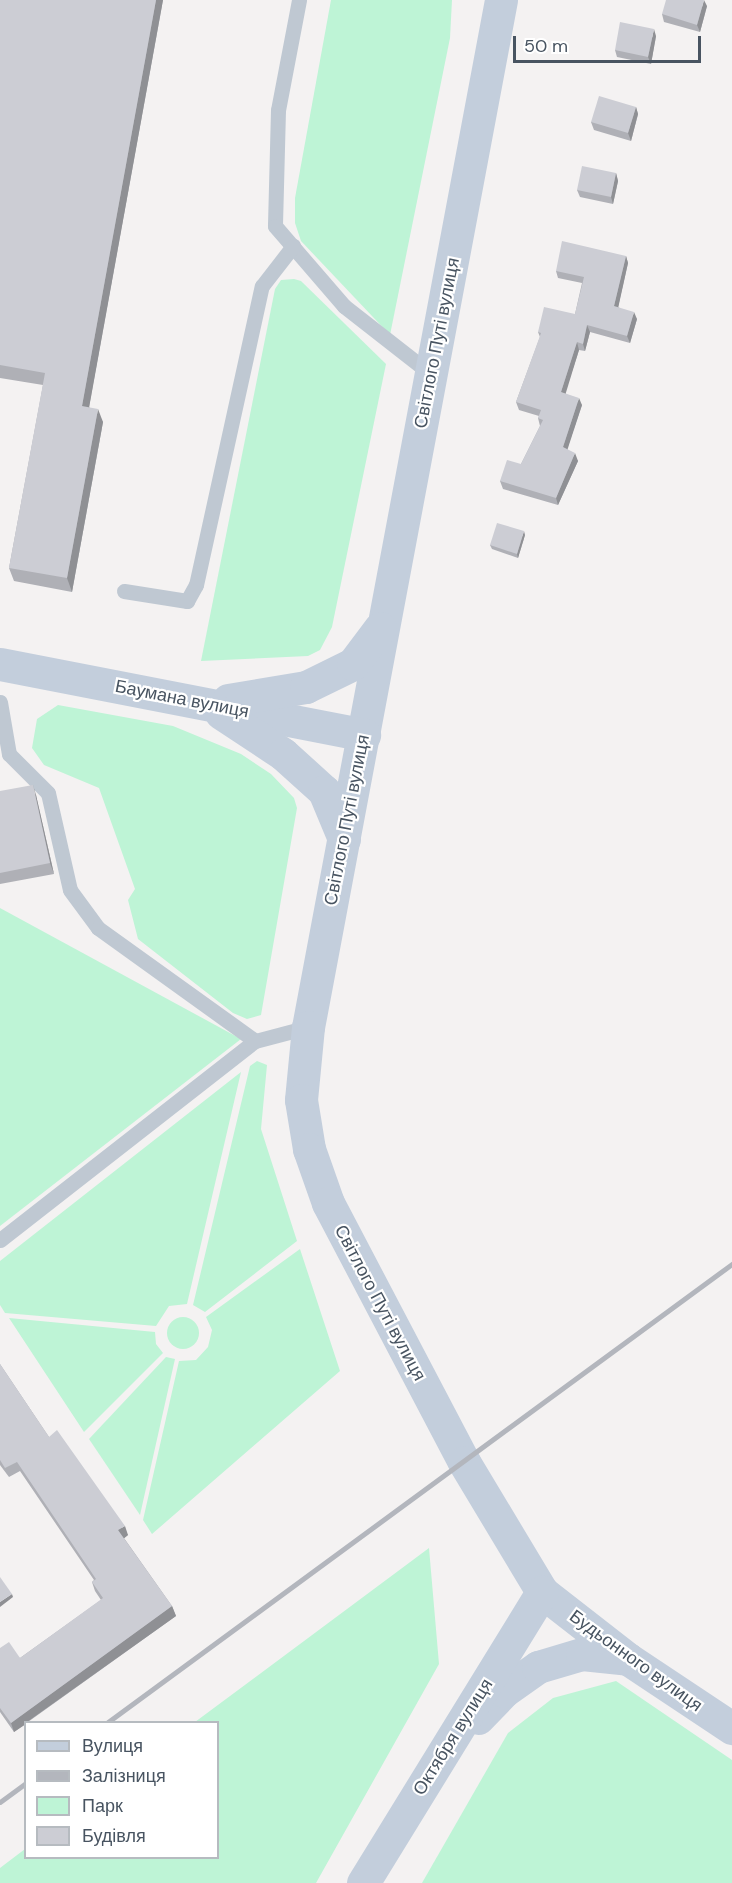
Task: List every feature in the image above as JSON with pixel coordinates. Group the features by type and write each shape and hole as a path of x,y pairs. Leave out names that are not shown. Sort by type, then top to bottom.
{"main road":[{"name":"Світлого Путі вулиця","path":"501,0 308,1027 301,1100 309,1149 328,1203 464,1462 542,1592"},
{"path":"207,704 306,687 353,664 385,622"},
{"name":"Баумана вулиця","path":"0,664 364,735"},
{"path":"207,704 283,754 324,791 344,839"},
{"name":"Будьонного вулиця","path":"542,1592 628,1659 732,1728"},
{"name":"Октября вулиця","path":"363,1883 542,1592"},
{"path":"442,1754 504,1691 538,1667 582,1654 628,1659"}],"lane":[{"path":"298,0 278,110 274,226 344,306 431,374"},
{"path":"124,591 186,601 196,585 262,286 292,246"},
{"path":"0,702 9,754 48,793 70,890 98,928 255,1041"},
{"path":"0,1240 255,1041 308,1027"}],"green space":[{"path":"331,0 452,0 450,38 390,335 301,241 295,223 295,198"},
{"path":"281,280 301,281 386,364 332,627 320,650 308,656 201,661 275,289"},
{"path":"58,705 173,726 241,754 271,774 294,798 297,808 261,1015 247,1019 233,1013 138,939 128,900 135,889 99,788 44,765 32,748 37,719"},
{"path":"0,908 241,1039 0,1226"},
{"path":"257,1061 267,1065 261,1129 297,1241 205,1312 193,1305 250,1066"},
{"path":"241,1072 187,1304 169,1306 156,1326 5,1313 0,1305 0,1261"},
{"path":"300,1249 340,1371 152,1534 143,1520 179,1361 196,1360 208,1347 212,1330 206,1317"},
{"path":"183,1317 195,1321 199,1333 195,1345 183,1349 171,1345 167,1333 171,1321"},
{"path":"9,1318 155,1332 156,1344 163,1353 84,1432"},
{"path":"166,1357 175,1359 140,1515 89,1439"},
{"path":"429,1548 439,1664 316,1883 0,1883 0,1868 24,1850 24,1859 219,1859 219,1721 196,1721"},
{"path":"616,1681 732,1760 732,1883 422,1883 508,1733 553,1698"}],"building":[{"path":"0,0 156,0 82,406 98,409 67,578 9,568 45,373 0,365"},
{"path":"666,0 704,0 697,25 662,14"},
{"path":"620,22 654,29 648,57 615,50"},
{"path":"599,96 636,107 628,133 591,122"},
{"path":"582,166 616,173 611,197 577,190"},
{"path":"562,241 626,256 614,306 634,312 627,336 587,325 583,344 577,342 561,392 579,398 563,447 575,453 556,498 500,481 507,460 521,464 543,420 538,418 541,410 516,402 541,333 538,332 544,307 575,314 584,277 556,271"},
{"path":"497,523 524,531 517,554 490,545"},
{"path":"33,785 50,863 0,873 0,791"},
{"path":"0,1364 49,1437 57,1430 125,1526 118,1530 172,1606 11,1723 0,1708 0,1648 9,1642 20,1658 103,1598 92,1582 96,1579 17,1462 5,1468 0,1460"},
{"path":"0,1577 12,1594 0,1602"}],"railway":[{"path":"109,1721 732,1264"},
{"path":"0,1802 24,1784"}]}
